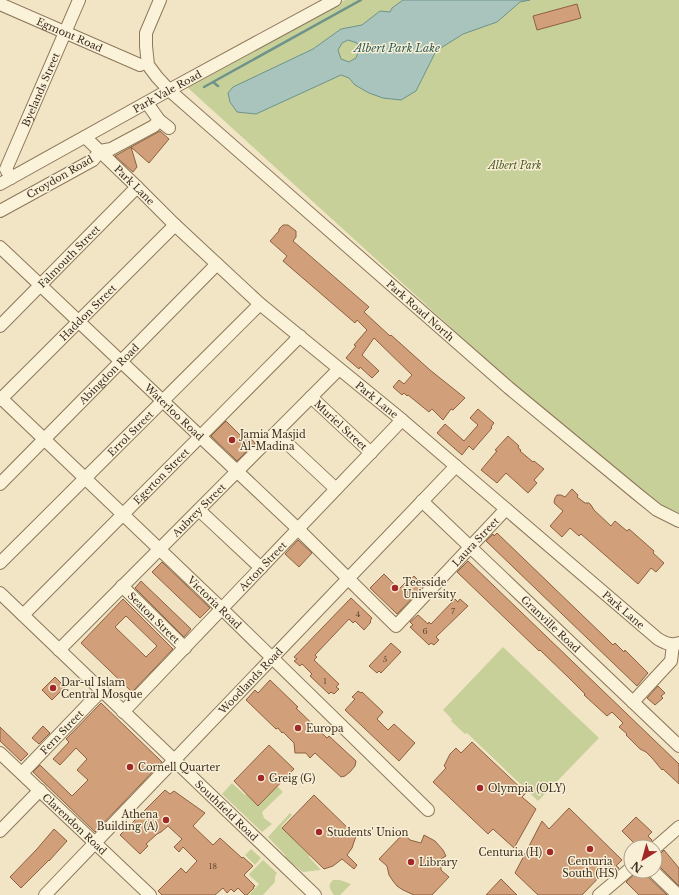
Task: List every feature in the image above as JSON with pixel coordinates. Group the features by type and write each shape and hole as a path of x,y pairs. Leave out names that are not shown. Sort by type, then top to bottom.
{"street":[{"name":"Byelands Street","path":"11,178 6,168 79,0"},
{"name":"Park Road North","path":"160,0 146,34 146,46 148,65 169,90 509,388 657,510 679,521"},
{"name":"Park Vale Road","path":"0,184 335,0"},
{"name":"Egmont Road","path":"0,4 140,65"},
{"path":"147,102 159,120 169,128"},
{"name":"Croydon Road","path":"0,211 93,160 100,151 111,149 154,126 159,120"},
{"name":"Park Lane","path":"85,138 260,304 402,420 658,639 665,643 676,644"},
{"name":"Falmouth Street","path":"0,326 137,187"},
{"name":"Haddon Street","path":"1,399 175,225"},
{"name":"Waterloo Road","path":"1,251 298,529 396,626"},
{"name":"Abingdon Road","path":"0,484 217,264"},
{"name":"Errol Street","path":"0,563 260,304"},
{"name":"Egerton Street","path":"23,615 300,336"},
{"name":"Aubrey Street","path":"59,650 339,369"},
{"name":"Muriel Street","path":"311,398 371,453"},
{"name":"Victoria Road","path":"1,399 222,608 428,810"},
{"name":"Acton Street","path":"124,712 402,420"},
{"path":"276,433 336,489"},
{"name":"Woodlands Road","path":"45,895 456,466"},
{"name":"Granville Road","path":"422,502 679,746"},
{"name":"Laura Street","path":"396,626 506,509"},
{"path":"199,510 261,568"},
{"name":"Seaton Street","path":"122,586 185,648"},
{"name":"Southfield Road","path":"0,593 315,895"},
{"path":"633,702 672,661 676,644"},
{"name":"Fern Street","path":"22,773 102,690"},
{"name":"Clarendon Road","path":"1,754 150,895"},
{"path":"0,831 40,790"},
{"path":"663,841 679,827"},
{"path":"599,895 623,875"},
{"path":"661,879 678,895"}],"green space":[{"name":"Albert Park","path":"345,0 679,0 679,522 657,515 187,87"},
{"path":"503,647 599,738 538,801 467,733 465,734 451,721 452,719 443,710"},
{"path":"232,783 258,806 277,786 283,792 262,812 264,818 272,824 262,832 222,794"},
{"path":"290,813 292,815 281,827 309,855 309,857 321,870 303,872 286,859 285,855 268,837"},
{"path":"251,849 261,858 255,865 245,855"},
{"path":"263,860 277,873 275,876 275,882 263,895 249,895 259,884 249,875"},
{"path":"333,880 340,880 351,884 340,895 334,895 330,889 331,882"}],"water":[{"name":"Albert Park Lake","path":"403,0 530,0 520,2 497,22 463,34 436,51 416,91 401,100 383,98 369,93 355,85 349,78 341,75 256,114 237,112 230,102 228,93 233,87 313,49 341,29 362,25 380,11 390,12 392,8","holes":["348,40 357,43 359,50 356,58 349,62 341,59 338,50 342,43"]}],"building":[{"path":"577,4 581,18 537,30 533,16"},
{"path":"160,131 169,139 149,163 131,147"},
{"path":"131,147 137,167 133,172 115,156"},
{"path":"283,225 288,225 296,231 296,237 293,241 369,307 364,312 390,336 391,335 430,370 465,398 453,410 451,409 443,420 432,409 429,412 408,395 407,396 404,393 402,395 393,387 399,380 404,384 412,375 374,338 362,355 379,371 372,378 360,367 359,369 346,358 356,346 354,345 367,330 357,320 355,323 283,261 287,256 270,241"},
{"path":"478,409 494,423 491,427 492,428 473,450 469,446 462,455 437,433 445,424 464,441 478,425 470,418"},
{"name":"Jamia Masjid Al-Madina","path":"226,421 240,435 244,431 255,443 237,461 211,436"},
{"path":"508,436 519,446 518,448 521,450 520,451 544,469 534,480 537,483 528,493 506,473 497,483 481,470 497,451 495,450"},
{"path":"572,489 578,495 577,497 585,503 589,503 594,510 611,526 615,521 627,531 629,529 654,551 653,553 664,563 656,572 651,568 638,584 581,534 579,536 570,528 562,537 550,526 563,511 555,504 555,498 557,495 565,497"},
{"path":"497,533 613,645 615,643 624,652 625,650 648,673 637,686 486,541 493,534 494,536"},
{"path":"298,540 312,553 299,567 285,554"},
{"path":"468,561 679,764 679,784 663,769 662,770 646,752 640,749 626,735 627,734 619,727 623,723 612,712 607,716 540,650 539,651 457,572"},
{"path":"162,562 210,608 200,618 152,572"},
{"path":"384,574 399,589 414,576 424,586 397,614 370,588"},
{"path":"141,581 191,629 184,637 135,588"},
{"path":"351,598 372,618 370,621 371,622 364,630 355,621 353,623 349,619 315,655 317,657 314,660 339,684 336,687 339,689 334,694 331,692 329,694 310,676 312,674 302,664 300,666 294,661 297,659 294,657"},
{"path":"123,599 173,649 132,692 81,643","holes":["126,616 157,646 146,657 115,627"]},
{"path":"455,599 458,602 460,599 468,606 436,637 439,640 434,645 431,643 429,645 410,627 413,625 410,622 418,615 428,624 429,622 431,624"},
{"path":"391,643 401,652 381,673 379,671 377,673 369,666"},
{"name":"Dar-ul Islam Central Mosque","path":"55,677 65,687 52,700 42,690"},
{"name":"Europa","path":"270,680 327,738 329,736 356,761 355,766 350,772 341,777 315,753 310,758 306,753 295,753 294,743 278,728 276,729 246,700 255,690 258,693"},
{"path":"658,686 665,693 661,696 663,698 655,705 647,698"},
{"path":"358,691 361,693 362,692 383,712 377,719 388,730 394,724 415,743 399,761 345,710 355,699 352,697"},
{"name":"Cornell Quarter","path":"101,703 162,762 95,832 33,772 40,765 72,796 88,780 77,770 87,759 76,748 60,765 53,759 69,742 66,739"},
{"path":"43,726 50,733 39,744 32,738"},
{"path":"0,727 28,754 21,761 0,741"},
{"name":"Olympia (OLY)","path":"472,742 526,793 522,797 536,809 514,848 493,829 488,834 433,782 446,768 444,766 450,754 456,748 461,753"},
{"name":"Greig (G)","path":"269,745 294,769 258,806 234,781"},
{"path":"165,790 170,794 174,791 205,813 193,826 213,845 220,838 253,866 244,875 255,886 247,895 245,895 238,888 234,892 231,889 227,893 223,888 215,895 162,895 158,891 181,868 186,873 197,861 183,847 179,852 174,847 182,839 168,826 146,844 148,846 140,854 120,835"},
{"name":"Students' Union","path":"314,795 356,836 352,848 347,855 357,865 354,869 342,859 333,866 324,869 282,828"},
{"name":"Centuria (H)","path":"569,808 622,860 616,866 619,868 611,875 606,870 582,895 538,895 515,873 542,821 549,829"},
{"path":"636,817 652,832 648,836 651,839 630,839 622,831"},
{"path":"54,829 67,841 21,888 10,877"},
{"name":"Library","path":"404,833 410,840 421,843 424,835 435,841 446,856 439,860 441,870 449,877 432,895 414,895 397,886 389,875 387,866 379,859"},
{"path":"664,850 679,868 679,886 663,870"},
{"path":"501,879 517,895 486,895"},
{"path":"629,879 650,879 667,895 639,895 626,882"}],"waterway":[{"path":"204,87 361,0"},
{"path":"213,82 218,86"}],"place":[{"name":"Jamia Masjid Al-Madina","path":"232,440"},
{"name":"Teesside University","path":"395,588"},
{"name":"Dar-ul Islam Central Mosque","path":"53,688"},
{"name":"Europa","path":"298,728"},
{"name":"Cornell Quarter","path":"130,767"},
{"name":"Greig (G)","path":"261,778"},
{"name":"Olympia (OLY)","path":"480,788"},
{"name":"Athena Building (A)","path":"166,820"},
{"name":"Students' Union","path":"319,832"},
{"name":"Centuria South (HS)","path":"590,849"},
{"name":"Centuria (H)","path":"550,852"},
{"name":"Library","path":"411,862"}]}
